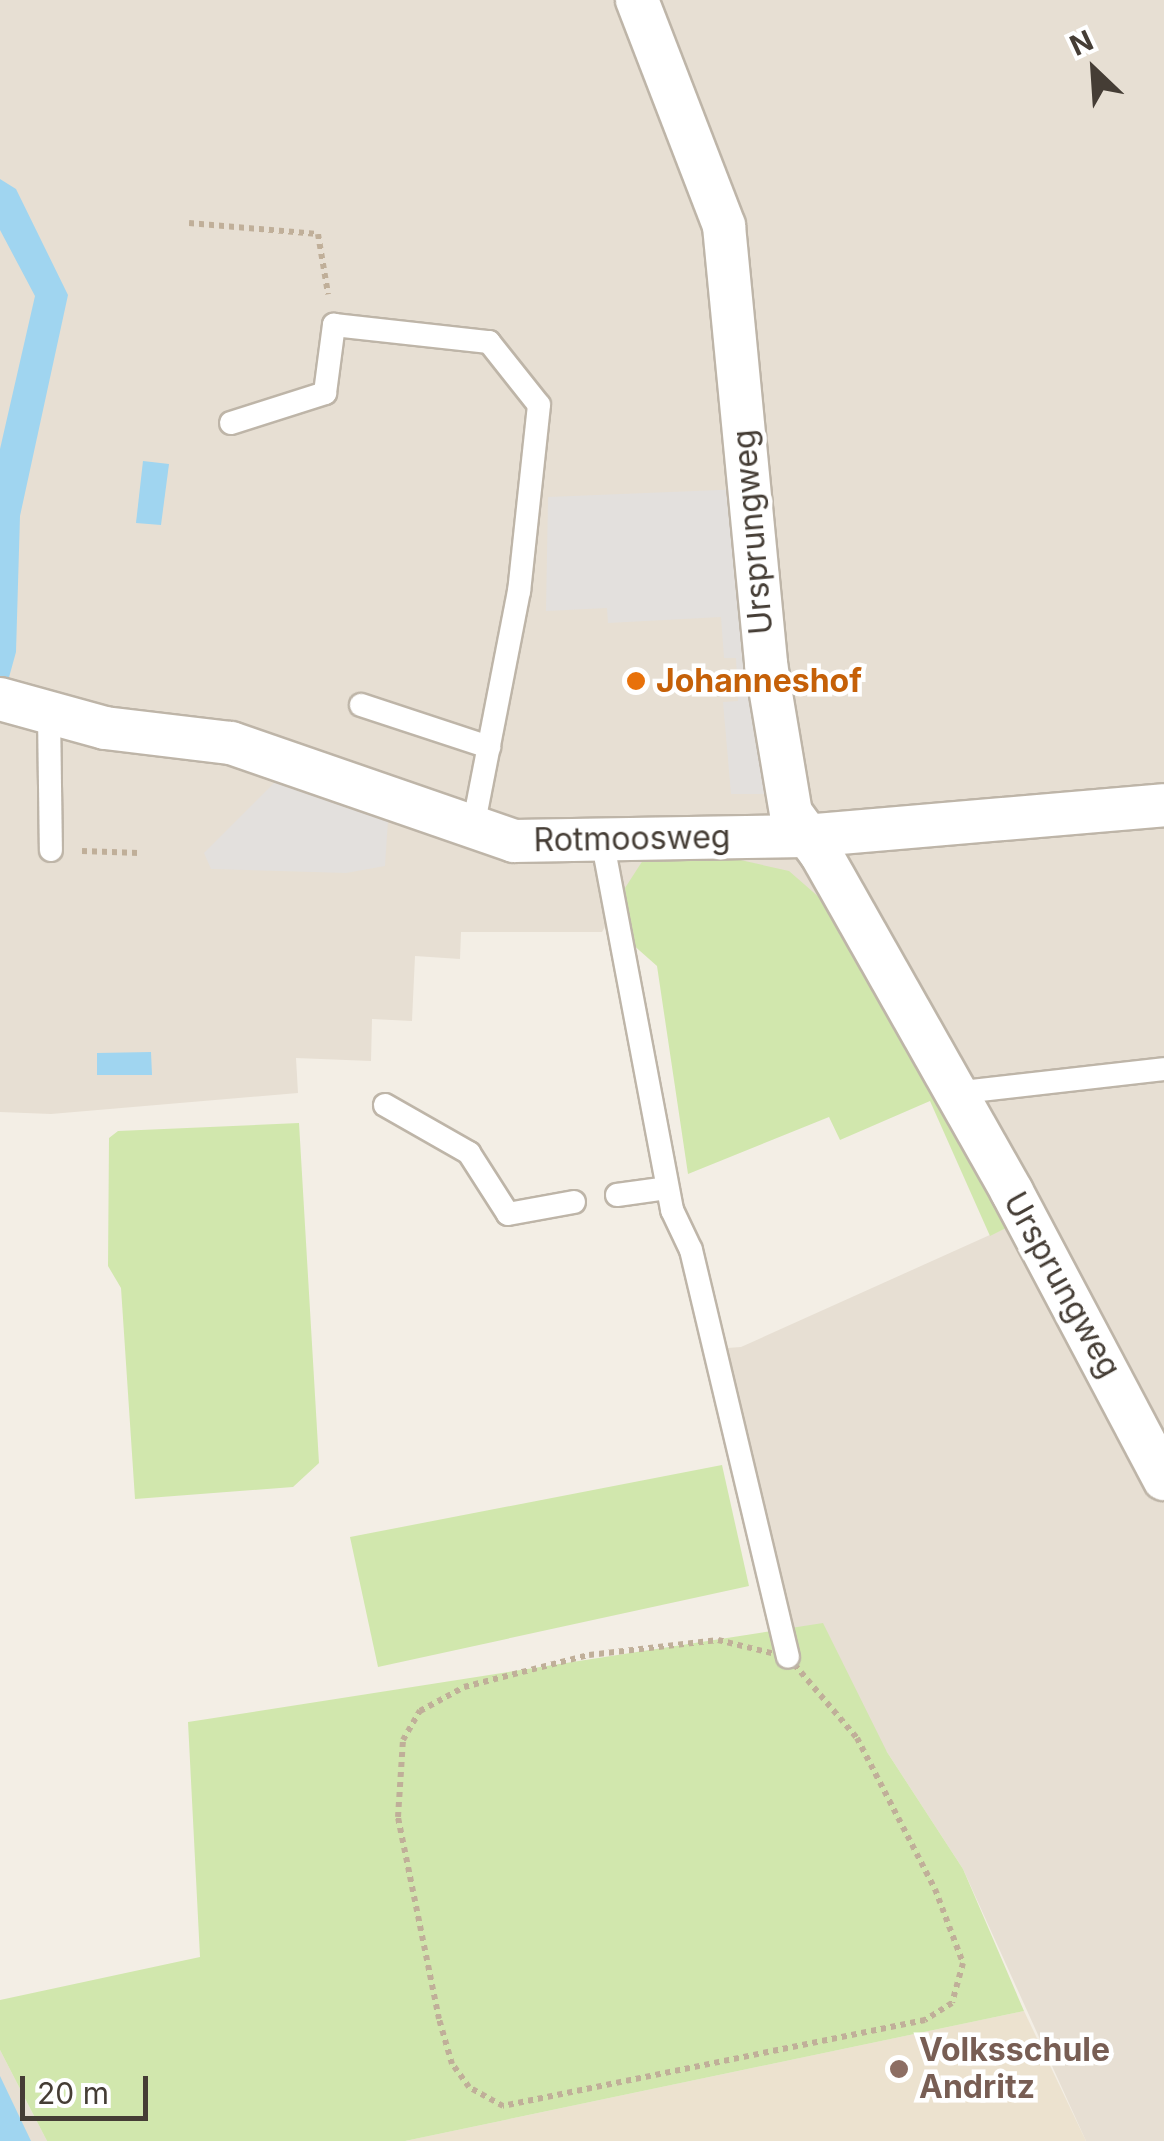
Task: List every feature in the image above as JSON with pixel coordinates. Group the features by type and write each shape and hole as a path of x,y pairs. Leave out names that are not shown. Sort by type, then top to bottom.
{"street":[{"name":"Ursprungweg","path":"637,0 724,226 766,664 790,813 954,1093 1164,1478"},
{"name":"Rotmoosweg","path":"25,707 231,743 514,840 804,836 1164,805"}],"lane":[{"path":"231,422 326,393 334,325 489,342 538,405 519,590 473,826"},
{"path":"361,705 489,747"},
{"path":"25,707 50,850"},
{"path":"602,839 667,1188 691,1250 788,1657"},
{"path":"954,1093 1164,1069"},
{"path":"385,1105 470,1153 508,1214 574,1202"},
{"path":"618,1195 667,1188"}],"path":[{"path":"189,223 318,234 334,325"},
{"path":"50,850 139,853"},
{"path":"718,1640 788,1657 858,1738 934,1889 963,1963 952,2002 925,2020 503,2106 469,2086 452,2064 438,2020 398,1817 403,1740 420,1711 464,1687 589,1655 718,1640"}],"shaded area":[{"path":"0,0 1164,0 1164,2141 1086,2141 963,1869 887,1752 772,1631 714,1349 741,1347 1012,1225 875,984 645,857 602,932 461,932 460,959 415,956 412,1021 372,1019 371,1061 296,1058 298,1093 51,1114 0,1112"},
{"path":"744,489 767,794 731,794 723,702 738,701 736,658 724,658 721,617 608,623 607,608 546,611 548,497"},
{"path":"278,779 388,820 385,866 346,873 211,869 204,853"},
{"name":"Volksschule Andritz","path":"1024,2011 1086,2141 405,2141"},
{"path":"0,2050 47,2141 0,2141"}],"green space":[{"path":"645,857 736,859 789,871 828,905 1012,1225 990,1236 930,1101 840,1140 829,1117 688,1174 657,966 631,943 625,888"},
{"path":"299,1123 319,1463 293,1487 135,1499 121,1288 108,1266 109,1138 118,1131"},
{"path":"722,1465 749,1586 378,1667 350,1537"},
{"path":"823,1623 887,1752 963,1869 1024,2011 405,2141 47,2141 0,2050 0,2000 200,1957 188,1722"}],"water":[{"path":"0,179 16,189 68,295 20,516 16,652 0,710 0,449 35,296 0,230"},
{"path":"143,461 169,464 161,525 136,523"},
{"path":"151,1052 152,1075 97,1075 97,1053"},
{"path":"0,2076 31,2141 0,2141"}],"place":[{"name":"Johanneshof","path":"636,681"},
{"name":"Volksschule Andritz","path":"899,2069"}]}
